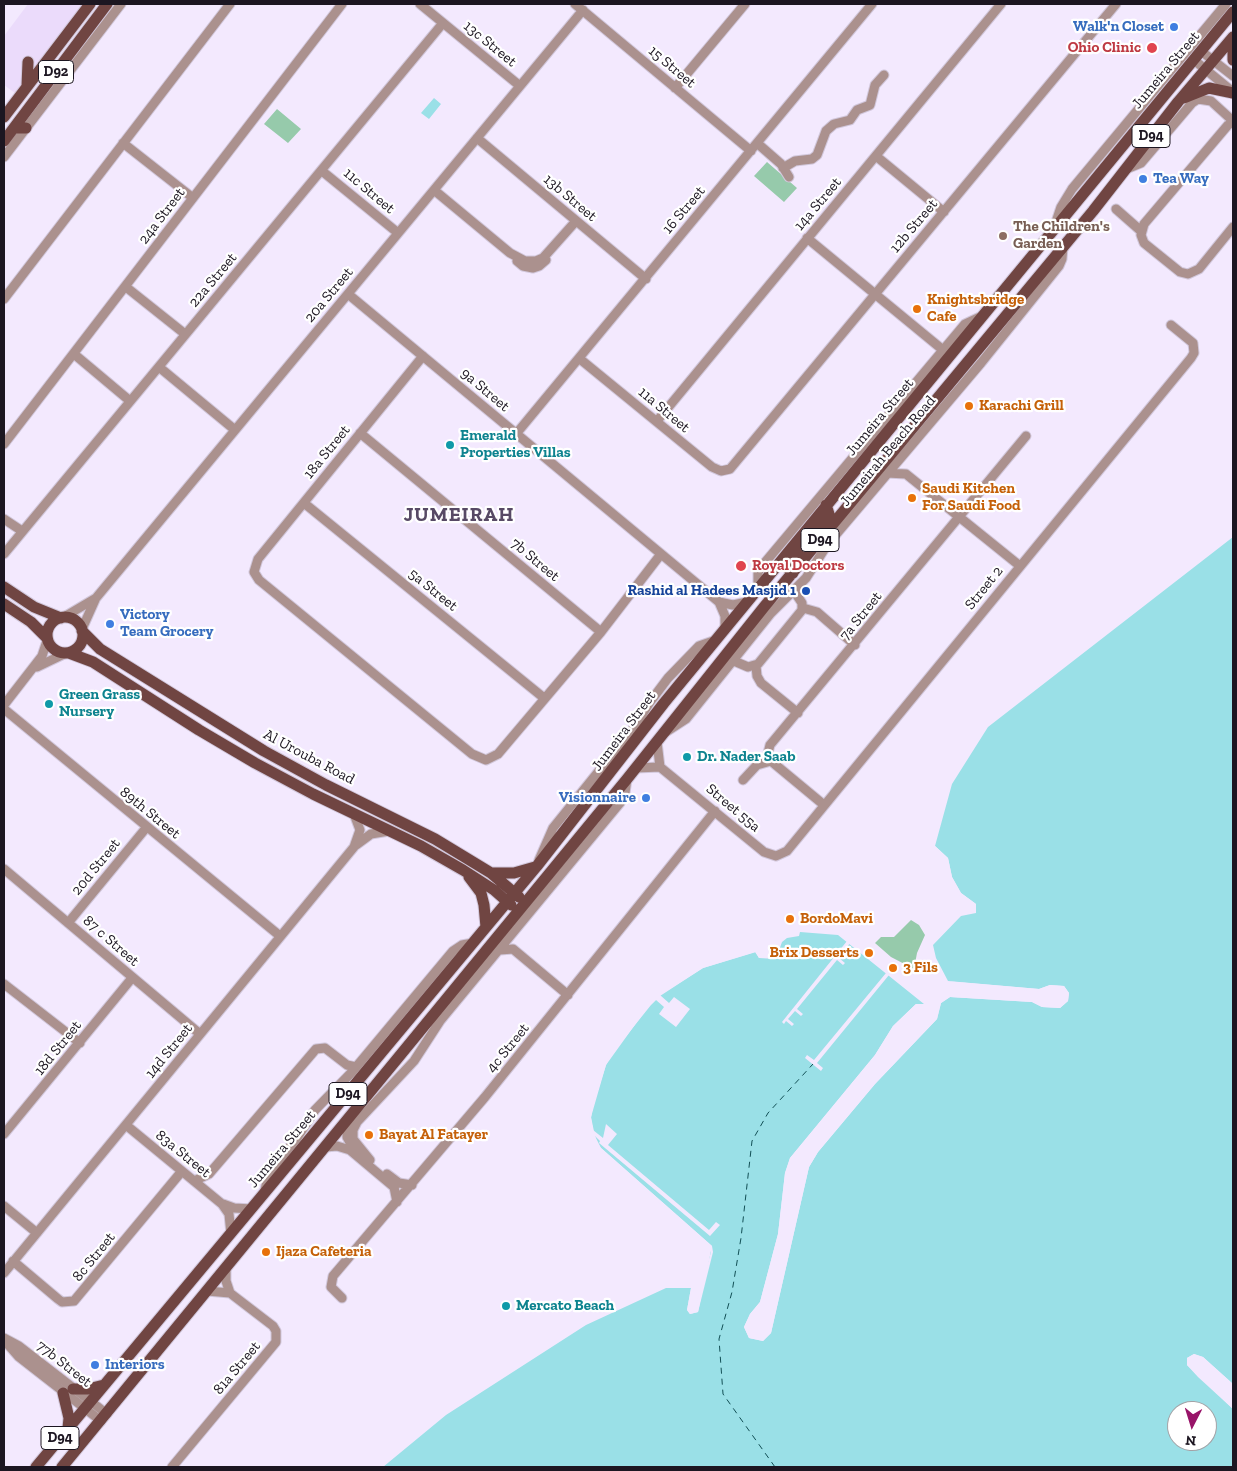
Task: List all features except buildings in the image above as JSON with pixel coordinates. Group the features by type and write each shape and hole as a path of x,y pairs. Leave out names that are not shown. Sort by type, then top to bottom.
{"main road":[{"name":"D92","path":"4,117 90,4"},
{"name":"D92","path":"4,141 107,4"},
{"name":"Jumeira Street","path":"36,1467 537,866 664,702 1233,12"},
{"name":"Jumeira Street","path":"62,1467 347,1122 793,573 1063,245 1093,212 1204,69 1233,37"},
{"path":"1233,49 1233,60"},
{"path":"27,86 28,62"},
{"path":"1178,102 1193,93 1209,88 1233,93"},
{"path":"14,128 26,128"},
{"path":"793,573 788,566 825,521 829,514 826,505"},
{"path":"4,587 34,607 75,620 82,630 82,642 74,651 66,653 53,650 47,639 30,622 4,604"},
{"path":"47,639 48,627 63,617"},
{"name":"Al Urouba Road","path":"82,630 100,649 264,751 326,785 435,839 491,873 522,907"},
{"name":"Al Urouba Road","path":"66,653 94,662 199,730 255,763 390,831 511,897"},
{"path":"491,873 514,873 537,866"},
{"path":"463,870 481,893 486,927"},
{"path":"371,1092 383,1093"},
{"path":"68,1428 68,1391 88,1389 105,1384"}],"street":[{"path":"4,157 121,4"},
{"path":"4,298 230,4"},
{"name":"24a Street","path":"4,444 342,4"},
{"name":"13c Street","path":"420,4 520,86"},
{"path":"674,88 742,7 731,4"},
{"name":"16 Street","path":"516,434 872,4"},
{"name":"14a Street","path":"657,421 1001,4"},
{"name":"12b Street","path":"733,466 1116,4"},
{"path":"1053,231 1061,207 1072,189 1226,4"},
{"name":"15 Street","path":"579,7 674,88 783,168 789,178"},
{"name":"20a Street","path":"82,630 96,598 520,86 579,7"},
{"name":"22a Street","path":"4,554 443,24"},
{"path":"1201,51 1233,76"},
{"path":"1194,60 1233,93"},
{"path":"783,168 795,160 812,159 817,155 823,136 830,128 850,120 857,110 870,105 875,85 884,75"},
{"path":"1124,170 1141,163 1192,103 1198,99 1211,101 1233,122 1228,125 1141,231"},
{"name":"13b Street","path":"477,138 646,278"},
{"path":"123,144 194,198"},
{"path":"876,156 944,212"},
{"name":"11c Street","path":"322,171 398,233"},
{"path":"434,190 521,260 532,262 549,253 576,221"},
{"path":"1116,209 1141,231 1144,243 1180,272 1188,274 1199,269 1233,227"},
{"path":"807,238 943,350"},
{"name":"Jumeirah Beach Road","path":"660,738 683,723 771,613 794,591 810,572 827,545 887,472 981,363 1059,266 1062,259 1063,245"},
{"path":"126,286 185,334"},
{"name":"9a Street","path":"348,294 719,602"},
{"path":"758,587 758,572 762,566 966,322 985,315"},
{"name":"Street 2","path":"764,852 776,856 782,855 1194,353 1193,344 1171,324"},
{"path":"74,354 130,401"},
{"name":"18a Street","path":"423,356 258,559 254,566 254,572 259,580 478,759 486,760 498,754 544,698"},
{"name":"11a Street","path":"580,359 716,470 725,471 733,466"},
{"path":"159,367 235,430"},
{"name":"7b Street","path":"360,433 601,632"},
{"name":"7a Street","path":"771,761 768,753 770,745 855,645 1026,436"},
{"path":"904,453 903,462 906,474"},
{"path":"887,472 906,474 1020,566"},
{"name":"5a Street","path":"304,503 544,698"},
{"path":"4,519 22,531"},
{"path":"544,698 601,632 661,554"},
{"path":"794,591 803,608 817,612 855,645"},
{"name":"20a Street","path":"63,617 96,598"},
{"path":"719,602 733,605 747,602"},
{"path":"719,602 725,616 725,630"},
{"path":"734,661 748,667 756,666 803,608"},
{"path":"4,705 42,656 47,639"},
{"path":"31,672 50,659 66,653"},
{"path":"756,666 757,676 761,684 798,713"},
{"name":"89th Street","path":"4,709 146,828 280,936"},
{"path":"636,768 660,767 660,738"},
{"path":"743,780 757,765 771,761 824,805"},
{"name":"Street 55a","path":"660,767 764,852"},
{"path":"370,1160 355,1144 353,1130 357,1122 414,1061 440,1021 622,800 627,779"},
{"name":"4c Street","path":"342,1298 333,1290 332,1279 568,995 715,811"},
{"path":"354,814 360,830 354,847"},
{"name":"20d Street","path":"68,923 146,828"},
{"name":"14d Street","path":"4,1273 354,847 371,834 390,831"},
{"name":"87 c Street","path":"4,869 200,1034"},
{"path":"512,935 513,949"},
{"path":"264,1195 267,1177 272,1168 297,1138 315,1110 356,1067 453,951 473,943"},
{"path":"500,950 513,949 568,995"},
{"name":"18d Street","path":"4,1134 132,978"},
{"path":"4,984 80,1043"},
{"path":"194,1181 209,1174 316,1049 325,1048 347,1065 356,1067"},
{"path":"347,1122 346,1134 350,1144 396,1181 412,1185"},
{"name":"83a Street","path":"126,1125 222,1204 230,1217 231,1234"},
{"path":"326,1147 337,1146 350,1150 391,1185 397,1193 397,1202"},
{"name":"8c Street","path":"13,1261 62,1302 74,1301 182,1172"},
{"name":"83a Street","path":"222,1204 234,1208 252,1209"},
{"path":"4,1206 37,1233"},
{"path":"207,1292 230,1293 226,1281 226,1269"},
{"name":"81a Street","path":"172,1467 276,1342 276,1331 273,1326 230,1293"},
{"name":"77b Street","path":"4,1339 19,1357 104,1418"}],"shaded area":[{"path":"28,4 90,4 19,96 4,85 4,36"},
{"path":"434,98 441,104 429,119 421,113"},
{"path":"277,109 301,129 288,143 264,124"},
{"path":"767,162 797,188 784,202 754,176"},
{"path":"1233,537 1233,1384 1203,1357 1194,1354 1187,1358 1187,1365 1233,1409 1233,1467 383,1467 446,1415 586,1325 666,1288 691,1288 687,1310 690,1314 698,1312 712,1246 601,1148 596,1141 591,1117 606,1065 647,1008 660,996 703,968 756,952 759,958 776,959 782,942 787,938 799,936 800,932 838,935 924,1004 916,1004 893,1026 875,1055 790,1158 785,1173 778,1234 760,1302 750,1314 744,1327 749,1338 763,1341 771,1333 809,1167 818,1152 875,1084 937,1019 941,1003 950,997 1032,1002 1042,1007 1060,1008 1068,1001 1069,993 1064,986 1050,985 1039,989 948,981 936,958 933,945 961,916 976,913 976,904 961,893 952,877 948,858 935,846 952,784 988,727"},
{"path":"911,920 919,925 925,935 917,953 914,969 891,957 875,943 881,937 894,937"}],"pier":[{"path":"935,846 948,858 952,877 961,893 976,904 967,902 959,895 950,878 946,859 933,847"},
{"path":"847,941 850,943 839,958 845,963 843,965 837,960 797,1009 803,1014 801,1016 795,1011 788,1019 794,1024 792,1026 786,1021 784,1024 782,1022"},
{"path":"756,950 762,958 759,958 755,952 703,968 660,995 669,1003 674,997 690,1009 676,1027 659,1014 664,1007 656,1000 651,1005 611,1055 593,1106 591,1118 593,1130 603,1138 606,1124 617,1134 608,1145 709,1230 716,1222 720,1225 710,1236 599,1143 600,1141 595,1136 601,1148 712,1246 713,1252 698,1312 690,1314 687,1310 691,1288 692,1286 689,1309 694,1312 711,1252 710,1247 599,1150 593,1142 591,1131 589,1118 591,1105 609,1054 645,1007 658,994 702,966"},
{"path":"886,973 889,975 817,1063 823,1068 821,1071 805,1058 807,1055 814,1060"},
{"path":"945,981 1039,989 1050,985 1064,986 1069,993 1068,1001 1060,1008 1042,1007 1032,1002 950,997 941,1003 937,1019 875,1084 818,1152 809,1167 771,1333 763,1341 749,1338 744,1327 750,1314 760,1302 778,1234 785,1173 790,1158 875,1055 893,1026 916,1004 922,1005 926,1003 925,1006 917,1007 895,1027 877,1057 793,1159 787,1173 780,1234 763,1302 752,1315 747,1327 751,1336 762,1338 768,1332 807,1166 816,1150 873,1083 935,1018 939,1001 950,994 1032,1000 1042,1004 1060,1005 1066,1000 1067,994 1063,988 1050,987 1039,992"},
{"path":"1194,1354 1203,1357 1233,1384 1233,1387 1201,1359 1194,1356 1190,1359 1190,1364 1200,1376 1233,1406 1233,1409 1187,1365 1187,1358"}],"ferry route":[{"path":"775,1467 723,1394 719,1339 732,1292 741,1238 752,1141 768,1113 813,1064"}],"place":[{"name":"Walk'n Closet","path":"1174,27"},
{"name":"Ohio Clinic","path":"1152,48"},
{"name":"Tea Way","path":"1143,179"},
{"name":"The Children's Garden","path":"1003,236"},
{"name":"Knightsbridge Cafe","path":"917,309"},
{"name":"Karachi Grill","path":"969,406"},
{"name":"Emerald Properties Villas","path":"450,445"},
{"name":"Saudi Kitchen For Saudi Food","path":"912,498"},
{"name":"Royal Doctors","path":"741,566"},
{"name":"Rashid al Hadees Masjid 1","path":"806,591"},
{"name":"Victory Team Grocery","path":"110,624"},
{"name":"Green Grass Nursery","path":"49,704"},
{"name":"Dr. Nader Saab","path":"687,757"},
{"name":"Visionnaire","path":"646,798"},
{"name":"BordoMavi","path":"790,919"},
{"name":"Brix Desserts","path":"869,953"},
{"name":"3 Fils","path":"893,968"},
{"name":"Bayat Al Fatayer","path":"369,1135"},
{"name":"Ijaza Cafeteria","path":"266,1252"},
{"name":"Mercato Beach","path":"506,1306"},
{"name":"Interiors","path":"95,1365"}],"district":[{"name":"JUMEIRAH","path":"459,515"}]}
